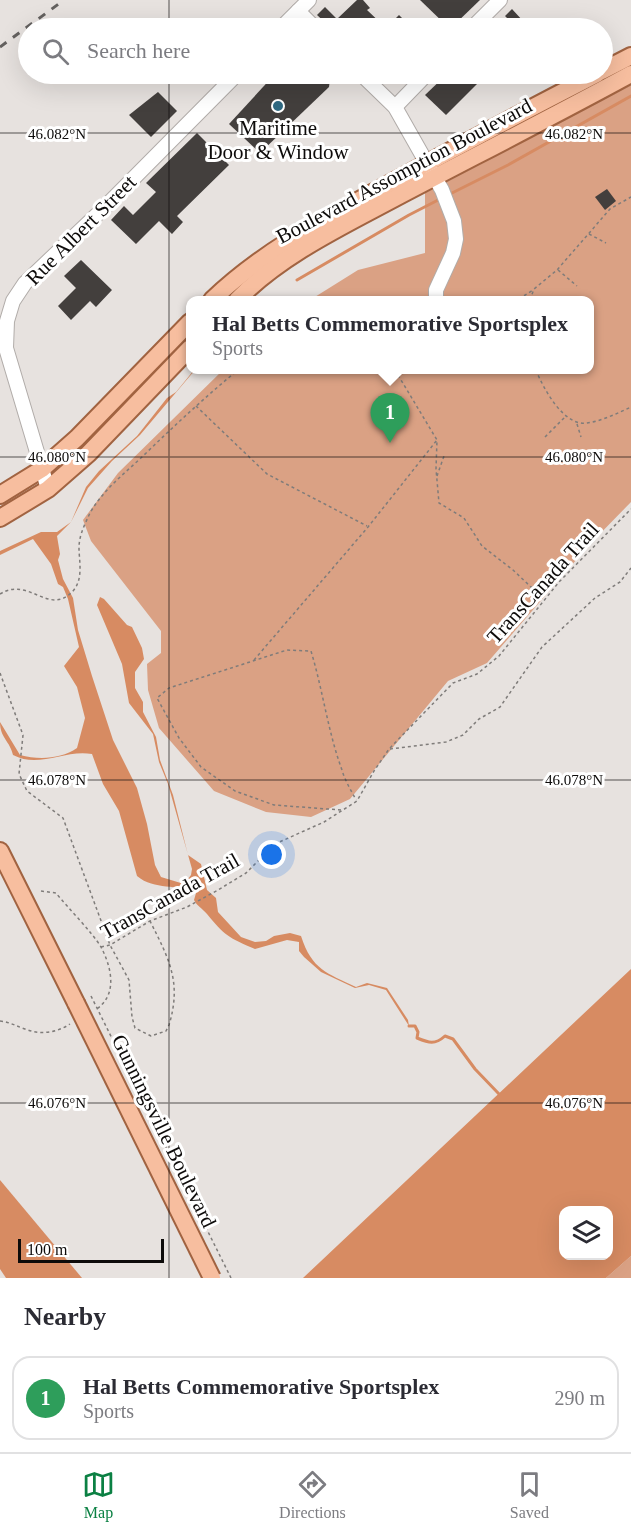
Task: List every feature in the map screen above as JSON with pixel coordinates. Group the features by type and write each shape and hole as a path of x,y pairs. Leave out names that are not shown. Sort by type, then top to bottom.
{"main road":[{"path":"613,66 631,56"},
{"name":"Boulevard Assomption Boulevard","path":"613,83 631,74"},
{"name":"Boulevard Assomption Boulevard","path":"241,296 294,254 431,170 580,84"},
{"name":"Boulevard Assomption Boulevard","path":"216,296 234,279 284,242 610,84"},
{"path":"0,495 42,469 77,438 186,326"},
{"path":"0,518 48,489 88,454 186,352"},
{"name":"Gunningsville Boulevard","path":"0,851 81,1006 212,1278"}],"street":[{"path":"291,18 309,0"},
{"path":"482,18 500,0"},
{"path":"298,11 305,18"},
{"name":"Rue Albert Street","path":"48,489 6,348 7,321 13,301 25,283 104,208 227,84"},
{"path":"371,84 394,107 431,170 452,212 456,239 453,253 436,290 436,296"},
{"path":"394,107 417,84"}],"path":[{"path":"524,296 557,270 609,208 631,197"},
{"path":"589,234 606,243"},
{"path":"557,270 577,286"},
{"path":"531,296 534,289"},
{"path":"0,594 7,589 22,588 48,600 60,599 73,592 81,563 79,547 82,532 101,494 232,374"},
{"path":"398,374 437,440 439,503 464,518 482,546 531,587 546,596"},
{"path":"538,374 556,408 577,423 582,436"},
{"path":"196,406 267,474 368,527"},
{"path":"577,423 588,423 631,407"},
{"path":"545,437 567,416"},
{"path":"253,661 368,527 437,440"},
{"path":"437,477 444,456"},
{"name":"TransCanada Trail","path":"94,1010 102,1005 109,996 111,986 110,973 101,947 110,945 150,921 187,907 218,890 246,873 275,844 324,822 357,801 389,749 453,683 477,674 499,656 546,596 631,509"},
{"path":"389,749 446,742 464,735 479,719 501,707 542,646 596,598 620,582 631,568"},
{"path":"342,810 274,805 235,791 201,767 179,738 157,698 168,688 287,650 311,651 342,772 357,801"},
{"path":"0,673 23,735 19,774 27,791 63,818 110,945 129,980 135,1028 151,1036 166,1031 171,1017 175,981 150,921"},
{"path":"41,891 56,893 101,947"},
{"path":"0,1020 29,1031 61,1030 81,1006 231,1278"}],"shaded area":[{"path":"631,85 631,502 590,544 487,663 448,681 350,799 311,817 266,812 214,791 159,728 148,690 147,664 161,653 161,631 91,541 83,520 118,473 219,374 594,374 594,296 316,296 358,270 425,253 425,193"},
{"path":"192,374 140,435 88,488 71,522 86,487 99,471 137,436 167,398 176,392"},
{"path":"71,522 57,536 60,554 58,560 63,579 73,598 78,630 113,740 137,788 155,865 161,877 184,884 191,875 192,869 188,855 201,864 207,890 216,898 218,912 241,937 255,942 290,933 301,936 310,956 329,974 356,987 367,983 387,988 408,1020 409,1026 386,990 369,985 355,988 321,972 299,951 299,942 287,940 255,949 233,939 223,931 195,902 196,893 181,888 151,884 137,876 119,811 103,784 92,754 72,754 42,760 23,759 13,755 2,732 0,722 20,755 42,758 71,752 77,748 85,718 77,687 64,666 79,647 63,587 58,584 51,564 33,539 0,555 0,551 41,532 57,532"},
{"path":"100,597 127,625 132,627 142,648 144,659 135,672 135,688 143,702 143,712 156,737 160,760 173,795 188,854 168,784 159,762 153,734 129,703 122,664 97,605"},
{"path":"631,969 631,1256 606,1278 303,1278"},
{"path":"0,1180 82,1278 6,1278 0,1269"},
{"path":"631,1256 631,1278 606,1278"}],"building":[{"path":"357,0 363,0 370,8 367,10 375,18 338,18"},
{"path":"420,0 480,0 461,18 439,18"},
{"path":"325,7 336,18 320,18 317,15"},
{"path":"512,9 520,18 507,18 505,16"},
{"name":"Maritime Door & Window","path":"266,84 329,84 329,87 260,153 229,124"},
{"path":"437,84 477,84 446,115 425,95"},
{"path":"158,92 177,111 151,137 129,115"},
{"name":"Maritime Door & Window","path":"197,133 229,165 177,216 183,222 172,234 159,221 136,244 111,220 124,206 133,215 156,192 146,183"},
{"path":"607,189 616,201 605,210 595,197"},
{"path":"81,260 112,290 96,307 90,301 71,320 58,306 76,288 64,276"}],"waterway":[{"path":"448,195 508,165 631,96"},
{"path":"297,280 442,198"},
{"path":"409,1026 415,1026 418,1032 417,1038 425,1041 435,1042 445,1036 453,1039 475,1069 499,1094"}],"railway":[{"path":"39,18 64,0"},
{"path":"0,47 18,34"}],"place":[{"name":"Maritime Door & Window","path":"278,106"},
{"name":"Hal Betts Commemorative Sportsplex","path":"390,443"}]}
